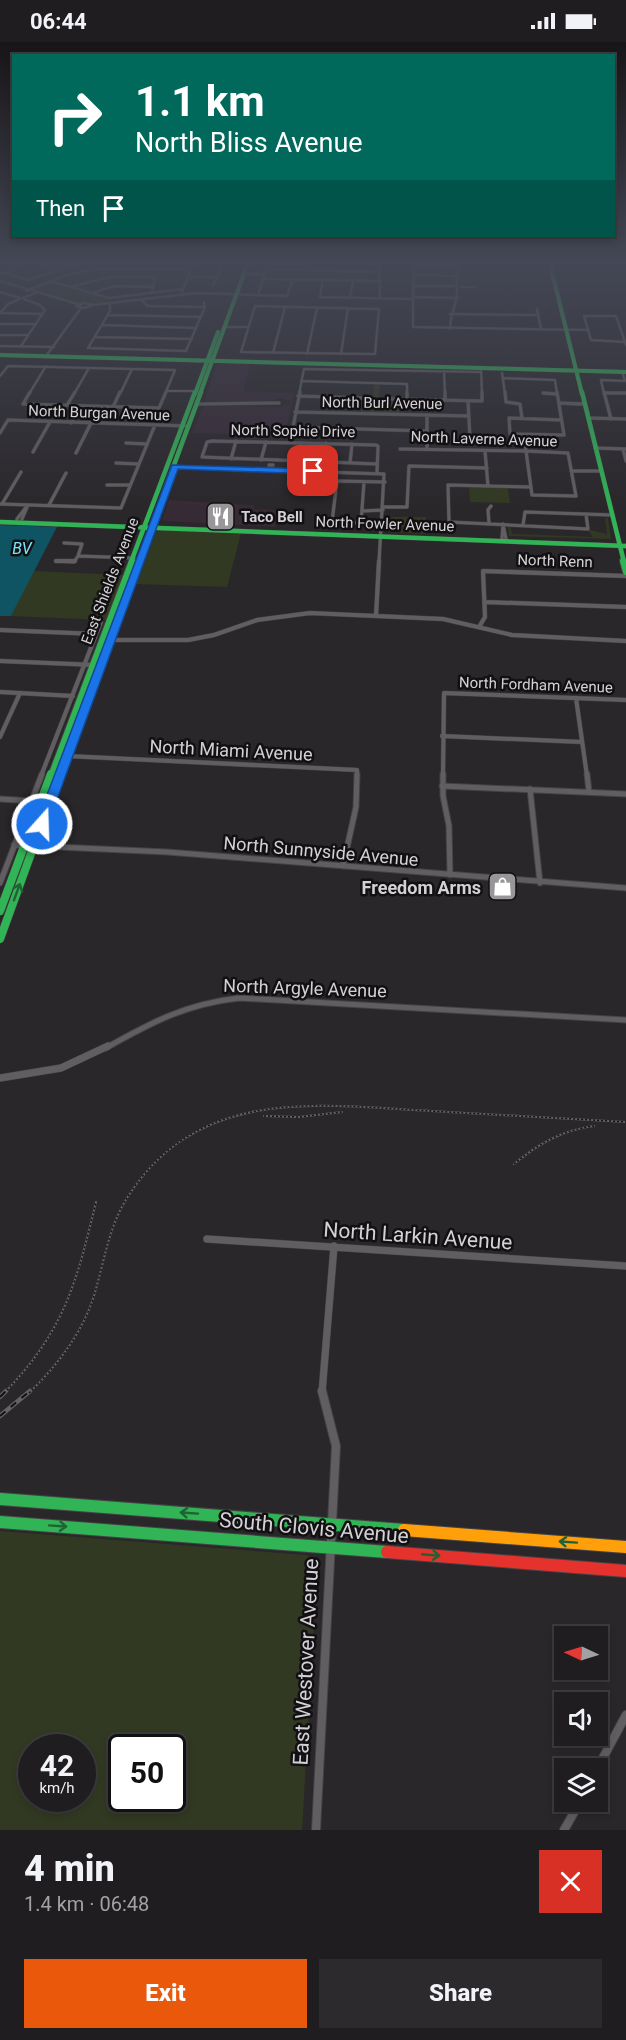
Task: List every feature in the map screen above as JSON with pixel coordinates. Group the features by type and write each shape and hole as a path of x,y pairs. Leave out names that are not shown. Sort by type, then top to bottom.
{"main road":[{"name":"East Shields Avenue","path":"0,939 101,665 103,638 134,558 166,490 164,487 176,447 197,404 215,343"},
{"name":"East Shields Avenue","path":"0,911 88,665 124,607 150,525 186,426 196,390 218,343"},
{"path":"570,343 581,404 588,418 612,515 622,544 626,574"},
{"path":"0,355 49,354 481,370 624,371"},
{"path":"0,521 20,519 150,525"},
{"name":"North Fowler Avenue","path":"0,521 320,532 382,537 622,544"},
{"name":"North Fowler Avenue","path":"150,525 264,533 622,544"},
{"path":"264,533 320,532"},
{"path":"469,541 504,539"},
{"path":"124,607 123,599 129,581 126,579"},
{"name":"South Clovis Avenue","path":"0,1499 626,1547"},
{"name":"South Clovis Avenue","path":"0,1522 330,1546 626,1571"}],"street":[{"path":"49,354 56,343"},
{"path":"91,343 88,348 186,351 190,343"},
{"path":"243,343 241,352 374,355 375,343"},
{"path":"273,353 275,343"},
{"path":"307,354 309,343"},
{"path":"341,354 343,343"},
{"path":"0,346 54,347"},
{"path":"137,359 142,349"},
{"path":"322,364 324,354"},
{"path":"108,368 113,358"},
{"path":"0,376 8,366 46,366 175,370 159,408 23,404 46,366"},
{"path":"380,383 381,367"},
{"path":"391,399 482,400 481,370 444,371 381,367 305,368 293,427 427,431"},
{"path":"67,405 89,368"},
{"path":"113,407 132,369"},
{"path":"444,371 445,400"},
{"path":"611,418 601,380 625,381 624,371"},
{"path":"502,373 506,402 519,404 522,418"},
{"path":"503,378 555,380 559,403 561,420 562,435 511,434 509,418 561,420"},
{"path":"301,381 407,384 407,399"},
{"path":"167,390 196,390"},
{"path":"543,393 557,394"},
{"path":"604,393 626,393"},
{"path":"298,396 364,398"},
{"path":"468,401 470,438"},
{"path":"197,404 267,405 279,403"},
{"path":"559,403 581,404"},
{"path":"71,423 80,406"},
{"name":"North Burl Avenue","path":"295,412 469,416"},
{"path":"427,415 427,449"},
{"path":"588,418 626,419"},
{"name":"North Burgan Avenue","path":"0,433 8,420 186,426"},
{"path":"33,452 50,422"},
{"path":"76,453 92,423"},
{"path":"21,472 1,504 121,508 155,425"},
{"name":"North Sophie Drive","path":"231,459 203,458 209,441 376,445 377,464"},
{"path":"236,441 231,459 261,460 271,465 296,461 377,464 377,471"},
{"path":"261,460 266,442"},
{"path":"126,443 147,444"},
{"path":"296,461 300,443"},
{"path":"323,462 326,443"},
{"path":"350,463 352,444"},
{"path":"525,444 532,495 576,496 571,471 601,471"},
{"path":"596,448 624,449 626,461"},
{"name":"North Laverne Avenue","path":"400,449 568,453 571,471"},
{"path":"485,451 488,486"},
{"path":"116,463 139,464"},
{"path":"171,467 271,465 377,471 384,474 384,510 376,616"},
{"path":"363,511 406,507 409,466 487,468"},
{"path":"49,505 66,473"},
{"path":"364,482 361,523 332,522 337,481 385,482"},
{"path":"107,485 130,485"},
{"path":"531,487 448,485 449,522 588,529 586,514"},
{"path":"20,519 28,505"},
{"path":"489,523 488,510 491,506"},
{"path":"523,525 525,512 612,515"},
{"path":"503,524 504,539"},
{"path":"56,561 74,562 78,556 82,544 64,543"},
{"path":"78,556 134,558"},
{"name":"North Renn","path":"485,602 483,571 626,574"},
{"path":"479,627 485,617 485,602 626,607"},
{"path":"0,630 103,638 188,640 214,635 257,620 287,614 443,619 512,635 626,641"},
{"name":"East Shields Avenue","path":"101,622 103,638"},
{"path":"0,661 101,665"},
{"name":"East Shields Avenue","path":"0,882 73,696 88,665"},
{"path":"0,692 73,696"},
{"path":"0,737 3,725 20,693"},
{"name":"North Fordham Avenue","path":"442,736 444,693 626,700"},
{"path":"576,698 589,792"},
{"path":"450,876 449,826 442,786 442,736 582,742"},
{"name":"North Miami Avenue","path":"67,756 357,770 356,807 342,866"},
{"path":"442,786 626,794"},
{"path":"530,789 540,883"},
{"path":"0,799 41,801"},
{"name":"North Sunnyside Avenue","path":"14,845 285,860 450,876 626,888"},
{"name":"North Argyle Avenue","path":"0,1078 34,1076 80,1060 154,1019 181,1007 208,1000 239,998 626,1020"},
{"name":"North Larkin Avenue","path":"207,1239 626,1266"},
{"name":"East Westover Avenue","path":"316,1830 336,1446 322,1394 334,1246"},
{"path":"603,1758 626,1715"},
{"path":"564,1830 574,1812"}],"shaded area":[{"path":"217,364 251,364 243,391 294,393 285,436 192,433 204,405 279,407 290,404 290,401 280,398 261,403 204,401"},
{"path":"169,500 254,505 254,509 279,510 275,527 165,521 162,520"}],"green space":[{"path":"374,384 380,384 379,397 388,402 400,400 399,413 361,412 363,400 373,396"},
{"path":"469,487 508,488 510,503 470,502"},
{"path":"590,516 608,518 611,539 509,536 508,527 510,525 512,534 593,537 588,531 590,530 607,534 605,518"},
{"path":"388,517 426,517 426,534 388,532"},
{"path":"162,530 241,533 227,587 136,584 156,532"},
{"path":"32,571 123,575 106,620 11,616"},
{"path":"0,1531 306,1555 314,1559 317,1572 302,1830 0,1830"}],"water":[{"name":"BV","path":"0,525 57,527 11,616 0,616"}],"railway":[{"path":"29,1393 68,1349 83,1323 94,1296 115,1221 127,1198 156,1162 189,1136 225,1119 263,1110 304,1106 346,1106 626,1122"},
{"path":"264,1116 299,1117 342,1112"},
{"path":"514,1164 551,1139 571,1131 594,1126"},
{"path":"4,1393 41,1349 65,1305 82,1257 96,1202"},
{"path":"0,1416 30,1391"},
{"path":"0,1397 4,1393"}],"traffic: fast":[{"path":"0,911 214,343"},
{"path":"0,939 218,343"},
{"path":"570,343 626,572"},
{"path":"0,355 626,372"},
{"path":"0,522 626,546"},
{"path":"0,1499 404,1530"},
{"path":"0,1522 387,1552"}],"traffic: slow":[{"path":"404,1530 626,1547"}],"traffic: jam":[{"path":"387,1552 626,1571"}],"place":[{"name":"Taco Bell","path":"220,517"},
{"name":"Freedom Arms","path":"502,887"}],"route":[{"path":"42,824 175,467 313,471"}]}
